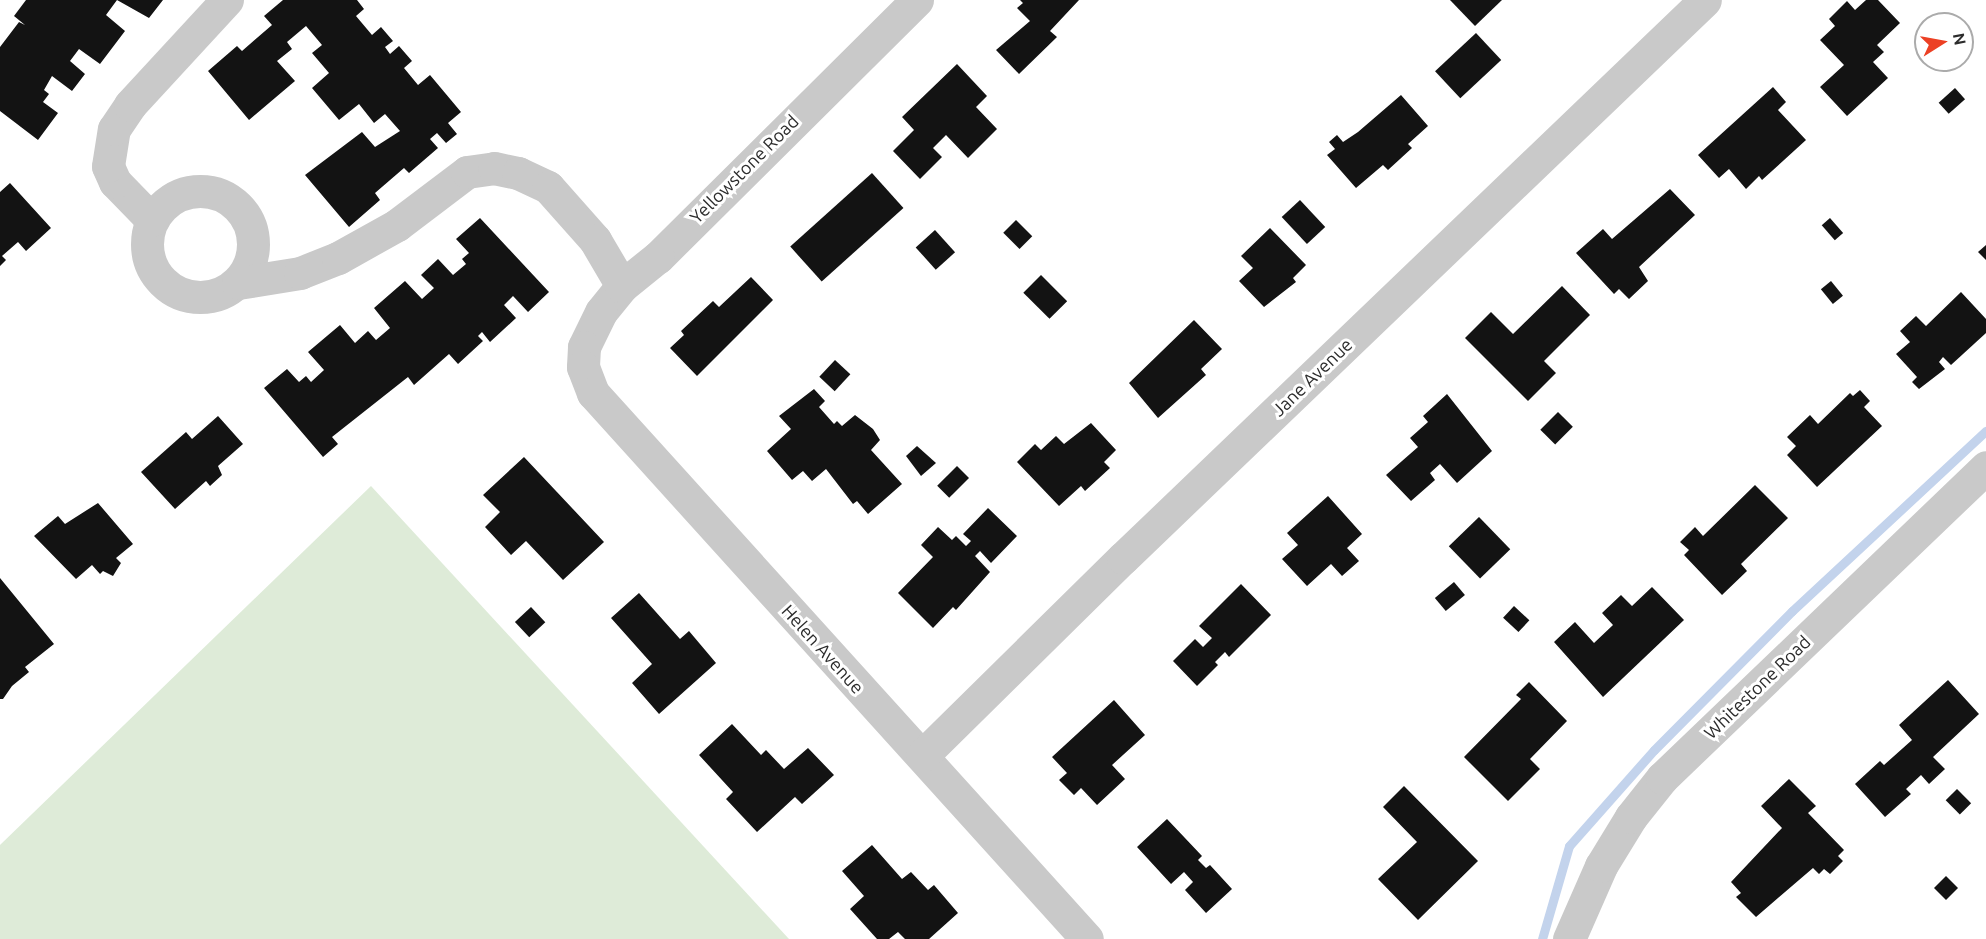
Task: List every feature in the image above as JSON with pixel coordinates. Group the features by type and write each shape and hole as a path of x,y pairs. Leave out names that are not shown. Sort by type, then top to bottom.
{"street":[{"path":"152,220 115,182 108,166 114,129 130,105 227,0"},
{"name":"Yellowstone Road","path":"584,347 601,312 622,286 657,256 917,0"},
{"name":"Jane Avenue","path":"922,756 1123,558 1705,0"},
{"path":"238,283 254,250 252,231 245,214 232,201 215,192 196,190 178,195 163,205 152,220 147,241 150,262 161,281 172,290 199,298 226,291 238,283 300,273 338,258 397,225 460,176 494,168 518,173 548,187 595,240 622,286"},
{"name":"Helen Avenue","path":"584,347 583,366 593,393 1087,939"},
{"name":"Whitestone Road","path":"1569,939 1601,866 1631,817 1662,778 1986,466"}],"green space":[{"path":"371,486 789,939 0,939 0,845"}],"building":[{"path":"26,0 117,0 106,15 125,31 100,64 79,49 70,61 85,74 72,91 52,76 44,90 49,94 43,102 58,113 38,140 0,111 0,47 19,22 25,25 14,16"},
{"path":"117,0 163,0 149,18"},
{"path":"283,0 357,0 364,9 356,16 372,35 381,27 393,41 385,47 390,54 399,46 412,61 404,68 418,85 430,75 461,112 448,123 457,134 446,143 437,133 430,139 438,148 409,173 404,168 375,193 380,200 349,227 305,175 362,132 375,147 400,131 385,114 374,123 359,104 339,120 312,88 329,73 312,53 322,45 306,26 287,42 292,49 277,61 295,81 249,120 208,71 237,46 242,51 272,25 264,16"},
{"path":"1020,0 1079,0 1050,31 1057,37 1019,74 996,50 1030,21 1017,8 1023,3"},
{"path":"1450,0 1502,0 1475,26"},
{"path":"1866,0 1878,0 1900,23 1877,45 1884,52 1873,62 1888,78 1847,116 1820,87 1844,65 1820,40 1835,26 1829,19 1847,1 1855,10"},
{"path":"1476,33 1501,60 1460,98 1435,71"},
{"path":"957,64 987,96 976,107 997,129 968,158 946,135 933,148 942,157 920,179 893,151 914,130 902,117"},
{"path":"1773,87 1786,102 1778,110 1806,140 1762,180 1759,176 1746,189 1729,169 1719,178 1698,155"},
{"path":"1955,88 1965,99 1949,114 1939,103"},
{"path":"1401,95 1428,126 1408,144 1412,148 1388,170 1383,165 1356,188 1327,155 1335,149 1329,142 1337,135 1343,142"},
{"path":"872,173 903,208 822,282 790,247"},
{"path":"10,183 51,228 26,251 18,242 2,256 6,260 0,266 0,192"},
{"path":"1670,189 1695,215 1639,267 1648,281 1629,299 1619,289 1614,294 1576,253 1603,229 1612,239"},
{"path":"1300,200 1325,227 1307,244 1282,217"},
{"path":"480,218 549,292 528,312 513,296 504,305 516,318 490,342 482,332 478,336 483,341 458,364 449,354 414,385 408,377 332,437 338,444 323,457 264,388 287,369 299,382 306,376 311,382 324,370 308,352 340,325 355,343 368,331 376,340 390,328 374,308 405,281 422,299 434,288 421,275 438,259 453,275 466,264 462,259 469,253 456,239"},
{"path":"1830,218 1843,233 1835,240 1822,225"},
{"path":"1016,220 1032,236 1020,249 1003,233"},
{"path":"1270,228 1306,265 1293,278 1296,282 1264,307 1239,281 1253,268 1241,256"},
{"path":"935,230 955,252 936,270 916,247"},
{"path":"1986,245 1986,260 1978,252"},
{"path":"1041,275 1067,301 1049,319 1023,293"},
{"path":"751,277 773,300 697,376 670,348 684,335 681,331 713,301 719,307"},
{"path":"1831,281 1843,296 1833,304 1821,289"},
{"path":"1562,286 1590,315 1544,361 1556,373 1528,401 1465,338 1491,312 1513,334"},
{"path":"1961,292 1986,319 1986,333 1951,365 1943,357 1939,362 1945,369 1919,389 1912,382 1917,377 1896,354 1910,342 1900,331 1916,316 1926,326"},
{"path":"1194,320 1222,349 1201,369 1206,375 1158,418 1129,383"},
{"path":"835,360 850,374 835,391 819,377"},
{"path":"814,389 825,401 819,407 834,424 837,421 842,426 855,415 873,429 880,440 871,450 902,484 868,514 857,501 853,504 826,469 812,481 803,471 792,480 767,451 791,429 779,416"},
{"path":"1860,390 1870,401 1864,407 1882,426 1817,487 1787,455 1796,446 1787,437 1810,415 1818,424 1850,393 1853,396"},
{"path":"1447,394 1492,451 1457,483 1440,464 1430,473 1435,480 1411,501 1386,475 1418,447 1410,438 1428,422 1423,416"},
{"path":"1558,412 1573,427 1555,445 1540,430"},
{"path":"218,416 243,444 218,466 222,475 210,486 206,481 175,509 141,472 186,432 192,439"},
{"path":"1091,423 1116,450 1104,462 1110,468 1085,491 1081,486 1059,506 1017,462 1035,444 1041,450 1056,436 1064,444"},
{"path":"917,446 936,463 921,476 906,456"},
{"path":"524,457 604,542 563,580 526,541 511,555 485,527 500,512 483,495"},
{"path":"957,466 969,478 949,498 937,486"},
{"path":"1755,485 1788,518 1741,564 1747,571 1722,595 1684,555 1689,550 1680,542 1695,527 1703,536"},
{"path":"1328,496 1362,534 1347,548 1359,561 1342,576 1331,564 1307,586 1282,559 1298,545 1287,533"},
{"path":"98,503 133,544 116,558 121,563 113,576 103,571 100,574 92,565 76,579 34,536 58,516 65,524"},
{"path":"988,508 1017,536 991,563 980,551 975,556 990,572 956,610 953,607 933,628 898,593 933,557 921,545 938,527 952,540 956,536 966,546 971,541 963,534"},
{"path":"1479,517 1510,549 1480,579 1449,546"},
{"path":"0,578 54,644 25,667 29,672 12,686 3,699 0,699"},
{"path":"1454,582 1465,595 1446,611 1435,598"},
{"path":"1241,584 1271,615 1229,657 1225,652 1215,662 1218,665 1197,686 1173,661 1195,639 1203,647 1212,638 1199,626"},
{"path":"1652,587 1684,620 1603,697 1554,642 1575,622 1594,643 1613,625 1602,613 1621,595 1632,606"},
{"path":"639,593 680,639 689,631 716,663 659,714 632,683 652,664 611,618"},
{"path":"1514,606 1529,620 1518,632 1503,618"},
{"path":"531,607 545,622 529,637 515,622"},
{"path":"1948,680 1979,714 1933,757 1945,769 1929,784 1921,775 1906,789 1911,794 1885,817 1855,784 1880,761 1884,765 1912,740 1899,725"},
{"path":"1529,682 1567,721 1530,759 1540,769 1508,801 1464,757 1521,699 1516,695"},
{"path":"1114,700 1145,735 1112,765 1125,779 1097,805 1081,788 1074,795 1059,780 1067,773 1052,757"},
{"path":"732,724 761,755 766,750 784,769 808,748 834,775 802,804 795,797 757,832 726,799 733,792 699,755"},
{"path":"1789,779 1816,806 1808,813 1844,850 1838,856 1843,861 1830,874 1824,869 1819,874 1813,868 1756,917 1736,897 1741,893 1731,882 1782,828 1761,806"},
{"path":"1404,786 1478,861 1418,920 1378,879 1417,842 1383,807"},
{"path":"1957,789 1971,803 1960,814 1946,800"},
{"path":"1167,819 1202,856 1198,860 1206,868 1210,865 1232,889 1206,913 1185,890 1193,882 1184,872 1171,884 1137,847"},
{"path":"872,845 902,879 911,872 928,890 934,885 958,913 929,939 905,939 898,932 889,939 877,939 850,909 864,896 842,871"},
{"path":"1946,876 1958,888 1946,900 1934,888"}],"waterway":[{"path":"1542,939 1569,846 1654,750 1792,611 1986,431"}]}
